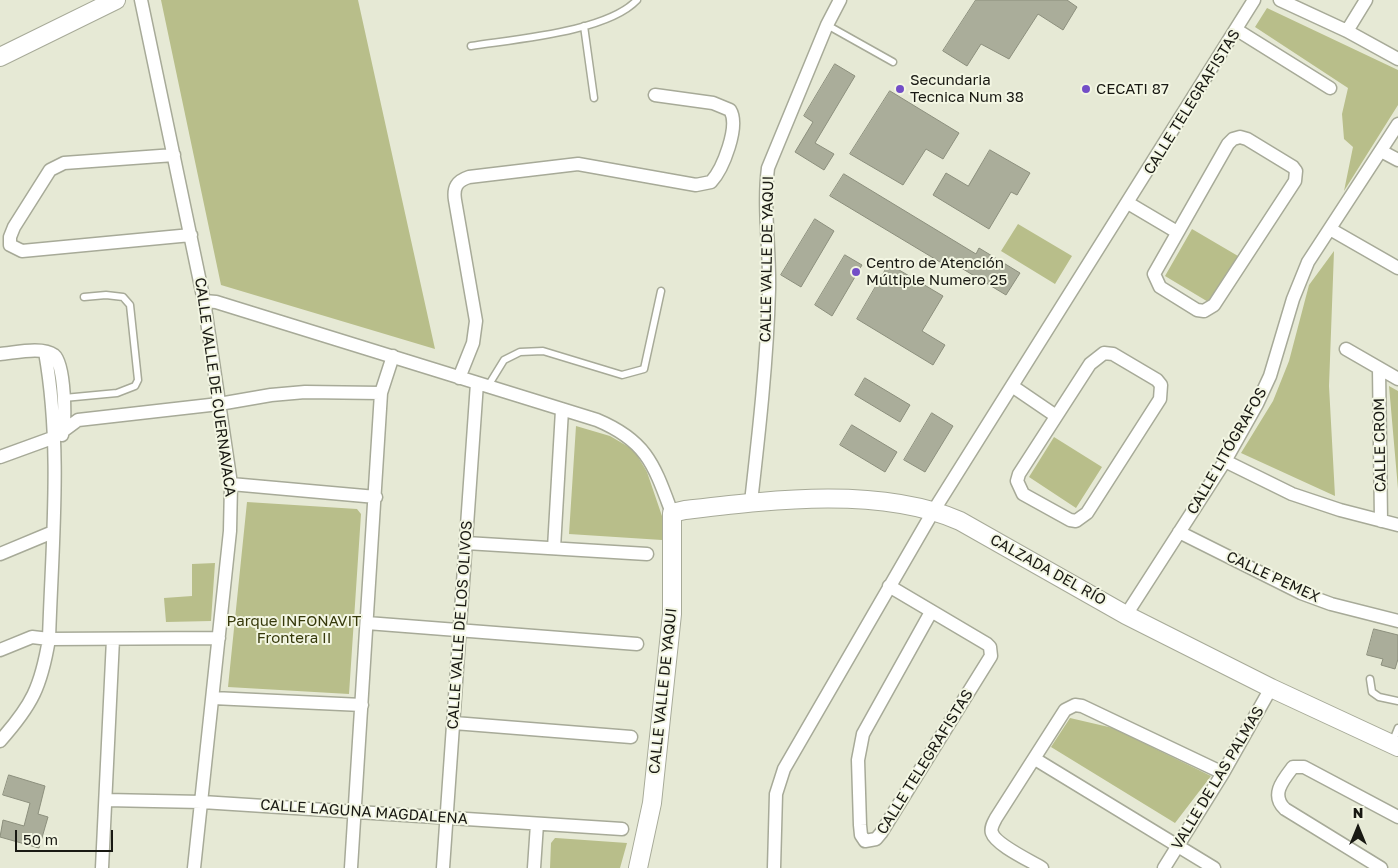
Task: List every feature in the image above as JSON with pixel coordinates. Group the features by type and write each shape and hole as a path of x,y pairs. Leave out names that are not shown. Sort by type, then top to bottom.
{"street":[{"path":"0,57 116,0"},
{"name":"CALLE VALLE DE CUERNAVACA","path":"141,0 204,302 231,484 230,531 194,868"},
{"name":"CALLE VALLE DE YAQUI","path":"751,502 762,410 767,334 769,287 765,192 768,168 827,25 840,0"},
{"name":"CALLE TELEGRAFISTAS","path":"774,868 774,808 778,782 934,510 1237,30 1254,0"},
{"path":"1280,0 1347,31 1398,59"},
{"path":"1347,31 1366,0"},
{"path":"1237,30 1330,88"},
{"path":"459,378 473,343 476,321 454,200 456,185 460,180 469,177 578,164 696,185 711,182 721,168 730,138 733,122 730,110 713,103 655,95"},
{"name":"CALLE LITÓGRAFOS","path":"1126,615 1225,461 1258,404 1279,350 1300,280 1308,262 1398,124"},
{"path":"1233,139 1247,139 1296,171 1294,185 1214,305 1209,309 1197,310 1160,287 1155,280 1156,267 1177,232 1228,144 1233,139"},
{"path":"1382,150 1398,160"},
{"path":"174,155 64,163 50,170 14,227 10,236 10,244 22,251 191,235"},
{"path":"1128,203 1177,232"},
{"path":"1330,229 1398,268"},
{"path":"204,302 216,302 603,422 633,439 652,464 672,513"},
{"path":"1346,349 1398,379"},
{"path":"0,354 45,352 53,354 59,360 60,392 49,639 36,690 24,714 0,741"},
{"path":"1104,353 1113,354 1161,385 1160,399 1087,513 1076,521 1070,520 1023,494 1017,482 1019,474 1056,416 1090,364 1104,353"},
{"path":"351,868 376,497 381,393 393,356"},
{"name":"CALLE CROM","path":"1379,368 1381,521"},
{"name":"CALLE VALLE DE LOS OLIVOS","path":"443,868 466,543 483,384"},
{"path":"1012,386 1056,416"},
{"path":"0,457 59,433 78,420 219,404 271,395 305,392 381,393"},
{"path":"554,548 562,410"},
{"path":"1225,461 1292,494 1340,510 1398,525"},
{"path":"231,484 376,497"},
{"name":"CALZADA DEL RÍO","path":"672,513 751,502 798,499 842,500 934,510 960,521 1126,615 1271,688 1395,746"},
{"name":"CALLE VALLE DE YAQUI","path":"638,868 652,803 672,614 672,513"},
{"path":"0,554 53,532"},
{"name":"CALLE PEMEX","path":"1179,532 1301,593 1331,604 1398,621"},
{"path":"466,543 647,554"},
{"name":"CALLE TELEGRAFISTAS","path":"889,586 987,644 990,647 990,656 881,833 876,839 865,841 861,835 860,824 858,760 863,734 931,612"},
{"path":"367,623 637,644"},
{"path":"0,650 32,637 49,639 219,638"},
{"path":"102,868 113,639"},
{"name":"VALLE DE LAS PALMAS","path":"1164,868 1223,773 1271,688"},
{"path":"213,698 362,705"},
{"path":"1042,868 999,842 992,834 992,828 996,818 1065,710 1074,705 1082,706 1223,773"},
{"path":"454,723 631,737"},
{"path":"1035,759 1214,868"},
{"path":"1381,868 1285,809 1278,800 1278,791 1293,767 1304,767 1398,817"},
{"name":"CALLE LAGUNA MAGDALENA","path":"106,800 202,802 622,829"},
{"path":"534,868 537,824"}],"lane":[{"path":"472,46 584,26 626,10 637,0"},
{"path":"827,25 893,62"},
{"path":"584,26 594,98"},
{"path":"483,384 504,360 520,352 543,351 622,375 644,369 661,291"},
{"path":"60,392 117,393 135,386 138,380 130,305 123,297 106,295 84,297"},
{"path":"1370,679 1372,692 1379,697 1398,702"},
{"path":"1395,746 1398,728"}],"green space":[{"path":"161,0 358,0 435,349 221,285"},
{"path":"1267,8 1398,70 1398,105 1344,191 1353,147 1344,139 1342,114 1348,88 1255,27"},
{"path":"1018,224 1072,256 1055,284 1001,251"},
{"path":"1192,229 1238,256 1210,303 1165,276"},
{"path":"1334,251 1329,386 1335,496 1241,453 1273,401 1289,361 1309,285"},
{"path":"1389,386 1398,391 1398,489"},
{"path":"576,426 610,436 634,450 647,472 663,519 662,540 569,534"},
{"path":"1054,437 1102,467 1076,508 1029,477"},
{"name":"Parque INFONAVIT Frontera II","path":"247,502 357,509 361,514 349,694 228,687"},
{"path":"215,563 211,621 166,622 164,598 192,596 192,564"},
{"path":"1070,718 1113,728 1211,776 1175,823 1051,747"},
{"path":"555,838 627,843 620,868 550,868 551,843"}],"building":[{"path":"976,0 1067,0 1077,7 1063,30 1038,14 1009,59 981,44 967,66 943,51"},
{"path":"835,64 855,76 815,143 834,154 824,170 795,152 813,122 804,116"},
{"path":"890,91 959,133 943,159 926,149 903,185 850,154"},
{"path":"990,150 1030,173 1017,195 1011,192 989,229 933,195 946,173 968,186"},
{"path":"844,174 976,254 979,248 1020,273 1006,295 953,263 950,268 830,196"},
{"path":"815,219 834,231 801,287 781,275"},
{"path":"845,255 862,265 832,316 815,305"},
{"path":"889,264 943,296 922,331 945,345 933,365 857,319"},
{"path":"865,378 910,405 900,422 855,395"},
{"path":"932,413 953,426 925,472 904,460"},
{"path":"852,425 897,452 885,472 840,445"},
{"path":"1374,629 1398,635 1398,659 1395,669 1381,665 1383,659 1367,655"},
{"path":"9,775 45,786 38,814 48,817 39,848 0,837 3,820 24,826 30,803 3,795"}],"place":[{"name":"Secundaria Tecnica Num 38","path":"900,89"},
{"name":"CECATI 87","path":"1086,89"},
{"name":"Centro de Atención Múltiple Numero 25","path":"856,272"}]}
